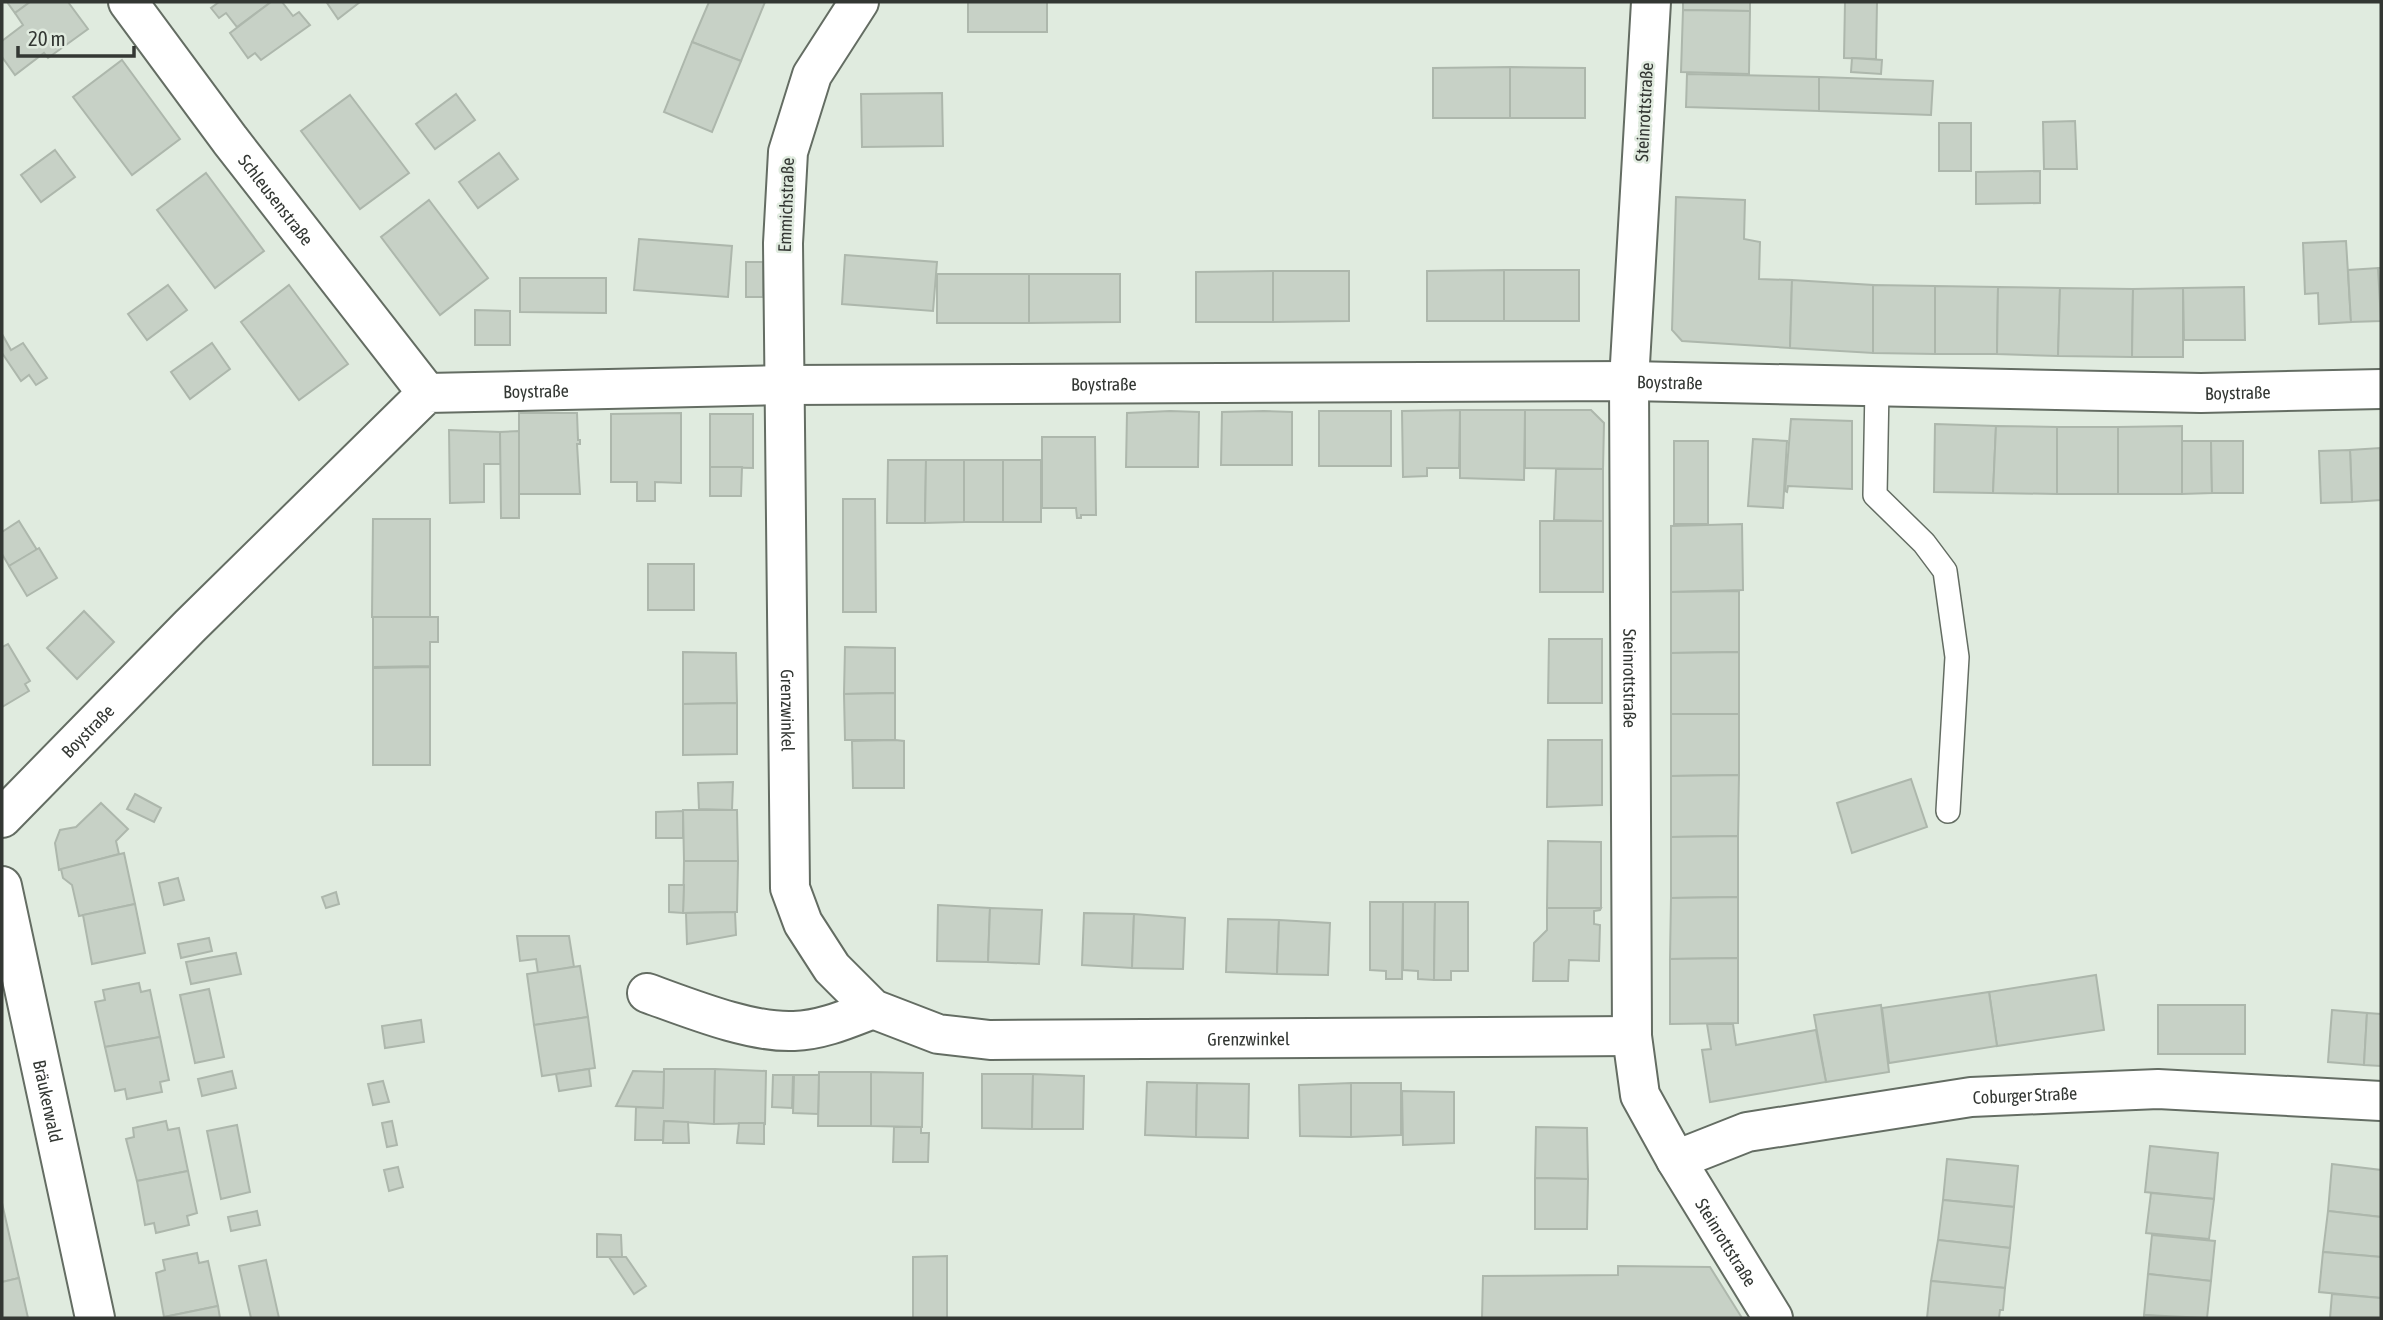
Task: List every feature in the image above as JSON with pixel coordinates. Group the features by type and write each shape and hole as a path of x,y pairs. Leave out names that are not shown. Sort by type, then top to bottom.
{"street":[{"name":"Schleusenstraße","path":"128,2 230,139 427,393"},
{"name":"Emmichstraße","path":"786,385 783,243 788,152 812,75 859,2"},
{"name":"Steinrottstraße","path":"1651,2 1629,382 1632,1036 1640,1095 1676,1160 1773,1318"},
{"name":"Boystraße","path":"2,818 190,626 427,393 786,385 1629,382 2201,393 2381,389"},
{"name":"Grenzwinkel","path":"786,385 790,888 803,923 832,968 873,1009 938,1034 990,1040 1632,1036"},
{"name":"Bräukerwald","path":"2,886 95,1318"},
{"path":"647,993 719,1017 770,1030 796,1031 832,1025 873,1009"},
{"name":"Coburger Straße","path":"1676,1160 1747,1132 1971,1097 2158,1089 2381,1101"}],"lane":[{"path":"1877,387 1875,495 1924,543 1945,571 1956,657 1948,811"}],"building":[{"path":"7,2 30,2 15,13"},
{"path":"30,2 68,2 88,29 48,58 44,53 15,75 2,57 2,41 23,25 15,13"},
{"path":"219,2 271,2 237,27 226,13 219,18 211,8"},
{"path":"271,2 282,2 293,16 299,12 310,25 261,60 255,53 248,58 230,33"},
{"path":"360,2 338,19 327,3"},
{"path":"709,2 765,2 741,61 692,42"},
{"path":"968,2 1047,2 1047,32 968,32"},
{"path":"1683,2 1750,2 1750,11 1683,10"},
{"path":"1845,2 1877,2 1876,59 1844,58"},
{"path":"1683,10 1750,11 1749,74 1681,72"},
{"path":"692,42 741,61 712,132 664,112"},
{"path":"1852,58 1882,60 1881,74 1851,72"},
{"path":"122,60 180,139 132,175 73,97"},
{"path":"1510,67 1510,118 1433,118 1433,68"},
{"path":"1510,67 1585,68 1585,118 1510,118"},
{"path":"1687,74 1819,77 1819,111 1686,107"},
{"path":"1819,77 1933,81 1931,115 1819,111"},
{"path":"942,93 943,146 862,147 861,94"},
{"path":"456,94 475,120 435,149 416,124"},
{"path":"350,95 409,173 360,209 301,131"},
{"path":"2075,121 2077,169 2044,169 2043,122"},
{"path":"1939,123 1971,123 1971,171 1939,171"},
{"path":"55,150 75,177 41,202 21,175"},
{"path":"499,153 518,179 478,208 459,182"},
{"path":"2040,171 2040,203 1976,204 1976,172"},
{"path":"206,173 264,251 215,288 157,210"},
{"path":"1676,197 1745,200 1744,239 1760,242 1759,279 1792,280 1790,348 1682,341 1672,330"},
{"path":"429,200 488,278 440,315 381,237"},
{"path":"639,239 732,246 728,297 634,290"},
{"path":"2346,241 2351,322 2319,324 2318,293 2305,294 2303,243"},
{"path":"845,255 937,262 933,311 842,304"},
{"path":"746,262 763,262 763,297 746,297"},
{"path":"2378,268 2381,268 2381,321"},
{"path":"2378,268 2381,321 2351,322 2348,270"},
{"path":"1504,270 1504,321 1427,321 1427,271"},
{"path":"1504,270 1579,270 1579,321 1504,321"},
{"path":"1273,271 1349,271 1349,321 1273,322"},
{"path":"1273,271 1273,322 1196,322 1196,272"},
{"path":"937,274 1029,274 1029,323 937,323"},
{"path":"1029,274 1120,274 1120,322 1029,323"},
{"path":"520,278 606,278 606,313 520,312"},
{"path":"1792,280 1873,285 1873,353 1790,348"},
{"path":"168,285 187,310 147,340 128,314"},
{"path":"289,285 348,364 299,400 241,322"},
{"path":"1873,285 1935,286 1935,354 1873,353"},
{"path":"1935,286 1998,287 1997,354 1935,354"},
{"path":"1998,287 2060,288 2058,356 1997,354"},
{"path":"2244,287 2245,340 2184,340 2183,288"},
{"path":"2060,288 2133,289 2132,357 2058,356"},
{"path":"2183,288 2183,357 2132,357 2133,289"},
{"path":"475,310 510,311 510,345 475,345"},
{"path":"2,334 11,350 23,343 47,378 36,385 29,375 21,381 2,353"},
{"path":"212,343 230,369 190,399 171,372"},
{"path":"1460,410 1459,468 1427,468 1427,476 1403,477 1402,411"},
{"path":"1460,410 1525,410 1524,480 1460,478"},
{"path":"1525,410 1591,410 1604,423 1603,469 1525,468"},
{"path":"1319,411 1391,411 1391,466 1319,466"},
{"path":"1199,412 1198,467 1126,467 1127,413"},
{"path":"1222,412 1292,412 1292,465 1221,465"},
{"path":"519,413 577,413 580,494 519,494"},
{"path":"681,413 681,483 655,482 655,501 637,501 637,482 611,482 611,414"},
{"path":"710,414 753,414 753,468 710,467"},
{"path":"1791,419 1852,421 1852,489 1788,486 1787,492 1785,491"},
{"path":"1935,424 1996,426 1993,493 1934,492"},
{"path":"1996,426 2057,427 2057,494 1993,493"},
{"path":"2182,426 2182,494 2118,494 2118,427"},
{"path":"2057,427 2118,427 2118,494 2057,494"},
{"path":"449,430 500,432 501,464 484,464 484,502 450,503"},
{"path":"519,431 519,518 501,518 500,432"},
{"path":"1042,437 1095,437 1096,515 1081,515 1081,518 1077,518 1076,508 1042,508"},
{"path":"1753,439 1787,441 1783,508 1748,506"},
{"path":"1674,441 1708,441 1708,524 1674,524"},
{"path":"2182,441 2211,441 2212,493 2182,494"},
{"path":"2211,441 2243,441 2243,493 2212,493"},
{"path":"2380,448 2381,500 2352,502 2350,450"},
{"path":"2350,450 2352,502 2321,503 2319,451"},
{"path":"888,460 926,460 925,523 887,523"},
{"path":"926,460 964,460 964,522 925,523"},
{"path":"964,460 1003,460 1003,522 964,522"},
{"path":"1003,460 1041,460 1041,522 1003,522"},
{"path":"710,467 742,467 741,496 710,496"},
{"path":"1556,469 1603,469 1603,521 1554,520"},
{"path":"843,499 875,499 876,612 843,612"},
{"path":"373,519 430,519 430,617 372,617"},
{"path":"19,521 37,550 9,566 2,554 2,532"},
{"path":"1540,521 1603,521 1603,592 1540,592"},
{"path":"1742,524 1743,590 1671,592 1671,526"},
{"path":"39,548 57,578 27,596 9,566"},
{"path":"648,564 694,564 694,610 648,610"},
{"path":"1739,591 1739,652 1671,653 1671,592"},
{"path":"84,611 114,642 77,679 47,648"},
{"path":"373,617 438,617 438,642 430,642 430,666 373,667"},
{"path":"1549,639 1602,639 1602,703 1548,703"},
{"path":"8,644 30,681 25,684 29,691 2,707 2,647"},
{"path":"845,647 895,648 895,693 844,694"},
{"path":"683,652 736,653 737,703 683,704"},
{"path":"1739,652 1739,714 1671,714 1671,653"},
{"path":"430,667 430,765 373,765 373,668"},
{"path":"895,693 895,740 845,740 844,694"},
{"path":"737,703 737,754 683,755 683,704"},
{"path":"1671,714 1739,714 1739,775 1671,776"},
{"path":"1548,740 1602,740 1602,805 1547,807"},
{"path":"852,741 904,741 904,788 853,788"},
{"path":"1739,775 1738,836 1671,837 1671,776"},
{"path":"1911,779 1927,827 1852,853 1837,803"},
{"path":"733,782 732,810 699,809 698,783"},
{"path":"135,794 161,808 154,822 127,809"},
{"path":"101,803 128,829 116,841 119,854 59,870 55,843 60,830 76,827"},
{"path":"683,810 737,810 738,861 684,861"},
{"path":"683,811 683,838 656,838 656,812"},
{"path":"1738,836 1738,897 1671,898 1671,837"},
{"path":"1548,841 1601,842 1601,908 1547,908"},
{"path":"124,853 135,904 79,916 72,885 63,878 61,869"},
{"path":"684,861 738,861 737,912 683,913"},
{"path":"178,878 184,900 164,905 159,883"},
{"path":"669,885 684,885 683,913 669,912"},
{"path":"336,892 339,904 326,908 322,897"},
{"path":"1738,897 1738,958 1670,959 1671,898"},
{"path":"1370,902 1403,902 1402,979 1386,979 1386,971 1370,970"},
{"path":"1403,902 1435,902 1434,980 1418,979 1418,971 1403,970"},
{"path":"1435,902 1468,902 1468,971 1451,971 1451,980 1434,980"},
{"path":"135,904 145,953 92,964 83,915"},
{"path":"938,905 990,908 988,962 937,961"},
{"path":"990,908 1042,910 1039,964 988,962"},
{"path":"1547,908 1601,908 1594,911 1594,924 1600,925 1599,961 1569,960 1568,981 1533,981 1534,943 1547,930"},
{"path":"735,912 736,935 687,944 686,913"},
{"path":"1084,913 1134,914 1132,968 1082,965"},
{"path":"1134,914 1185,918 1183,969 1132,968"},
{"path":"1228,919 1279,920 1277,974 1226,972"},
{"path":"1279,920 1330,923 1328,975 1277,974"},
{"path":"517,936 569,936 574,967 538,973 536,959 520,961"},
{"path":"209,938 212,951 181,958 178,944"},
{"path":"236,953 241,974 191,984 186,962"},
{"path":"1738,958 1738,1023 1670,1024 1670,959"},
{"path":"580,966 588,1017 534,1025 527,974"},
{"path":"2096,975 2104,1030 1997,1046 1989,992"},
{"path":"139,983 141,992 150,990 160,1037 105,1047 95,1002 105,1000 103,990"},
{"path":"209,989 224,1057 195,1063 180,995"},
{"path":"1989,992 1997,1046 1889,1063 1882,1008"},
{"path":"1881,1005 1889,1072 1826,1082 1814,1015"},
{"path":"2158,1005 2245,1005 2245,1054 2158,1054"},
{"path":"2332,1010 2367,1013 2364,1065 2328,1062"},
{"path":"2367,1013 2381,1014 2381,1066 2364,1065"},
{"path":"588,1017 595,1068 542,1076 534,1025"},
{"path":"421,1020 424,1042 385,1048 382,1026"},
{"path":"1707,1024 1733,1024 1736,1045 1816,1030 1826,1082 1710,1102 1702,1050 1711,1049"},
{"path":"160,1037 169,1080 160,1082 162,1092 127,1099 125,1089 115,1091 105,1047"},
{"path":"589,1069 591,1086 559,1091 556,1074"},
{"path":"664,1069 715,1069 714,1124 664,1121 663,1140 635,1140 636,1107 663,1108"},
{"path":"715,1069 766,1071 765,1125 714,1124"},
{"path":"232,1071 236,1088 202,1096 198,1079"},
{"path":"633,1071 664,1072 663,1108 616,1106"},
{"path":"819,1072 871,1072 871,1126 818,1126"},
{"path":"871,1072 923,1073 922,1127 871,1126"},
{"path":"982,1074 1033,1074 1032,1129 982,1128"},
{"path":"1033,1074 1084,1076 1083,1129 1032,1129"},
{"path":"773,1075 793,1075 792,1108 772,1107"},
{"path":"794,1075 819,1075 818,1114 793,1113"},
{"path":"383,1081 389,1102 373,1105 368,1084"},
{"path":"1147,1082 1197,1083 1196,1137 1145,1135"},
{"path":"1197,1083 1249,1084 1248,1138 1196,1137"},
{"path":"1351,1083 1351,1137 1300,1136 1299,1085"},
{"path":"1351,1083 1401,1083 1401,1135 1351,1137"},
{"path":"1402,1091 1454,1092 1454,1143 1403,1145"},
{"path":"166,1121 168,1130 179,1128 188,1171 137,1181 126,1139 134,1137 133,1128"},
{"path":"392,1121 397,1145 387,1147 382,1123"},
{"path":"664,1121 688,1122 689,1143 663,1143"},
{"path":"739,1123 764,1123 764,1144 737,1143"},
{"path":"237,1125 250,1192 221,1199 207,1131"},
{"path":"894,1127 921,1127 921,1133 929,1133 928,1162 893,1162"},
{"path":"1536,1127 1587,1128 1588,1179 1535,1178"},
{"path":"2150,1146 2218,1153 2214,1199 2145,1192"},
{"path":"1947,1159 2018,1166 2014,1207 1943,1200"},
{"path":"2332,1164 2381,1170 2381,1217 2328,1211"},
{"path":"398,1167 403,1187 389,1191 384,1170"},
{"path":"188,1171 197,1213 187,1216 189,1225 156,1233 154,1223 145,1225 137,1181"},
{"path":"1535,1178 1588,1179 1587,1229 1535,1229"},
{"path":"2151,1193 2214,1199 2209,1239 2146,1233"},
{"path":"1943,1200 2014,1207 2010,1248 1938,1240"},
{"path":"2,1203 19,1278 2,1282"},
{"path":"257,1211 260,1225 231,1231 228,1217"},
{"path":"2328,1211 2381,1217 2381,1257 2323,1252"},
{"path":"597,1234 621,1235 622,1257 597,1257"},
{"path":"2152,1235 2215,1241 2211,1281 2148,1274"},
{"path":"1938,1240 2010,1248 2005,1288 1931,1281"},
{"path":"2323,1252 2381,1257 2381,1298 2319,1292"},
{"path":"197,1253 199,1263 208,1261 218,1306 164,1317 156,1273 165,1270 163,1260"},
{"path":"947,1256 947,1318 913,1318 913,1257"},
{"path":"609,1257 626,1257 646,1286 634,1294"},
{"path":"266,1260 279,1318 251,1318 239,1266"},
{"path":"1618,1266 1710,1267 1742,1318 1482,1318 1483,1276 1618,1275"},
{"path":"2148,1274 2211,1281 2207,1318 2144,1315"},
{"path":"19,1278 28,1318 2,1318 2,1282"},
{"path":"1931,1281 2005,1288 2003,1310 2000,1310 1999,1318 1927,1318"},
{"path":"2332,1294 2381,1298 2381,1318 2330,1318"},
{"path":"218,1306 220,1318 164,1318 164,1317"},
{"path":"2144,1315 2180,1318 2144,1318"}]}
